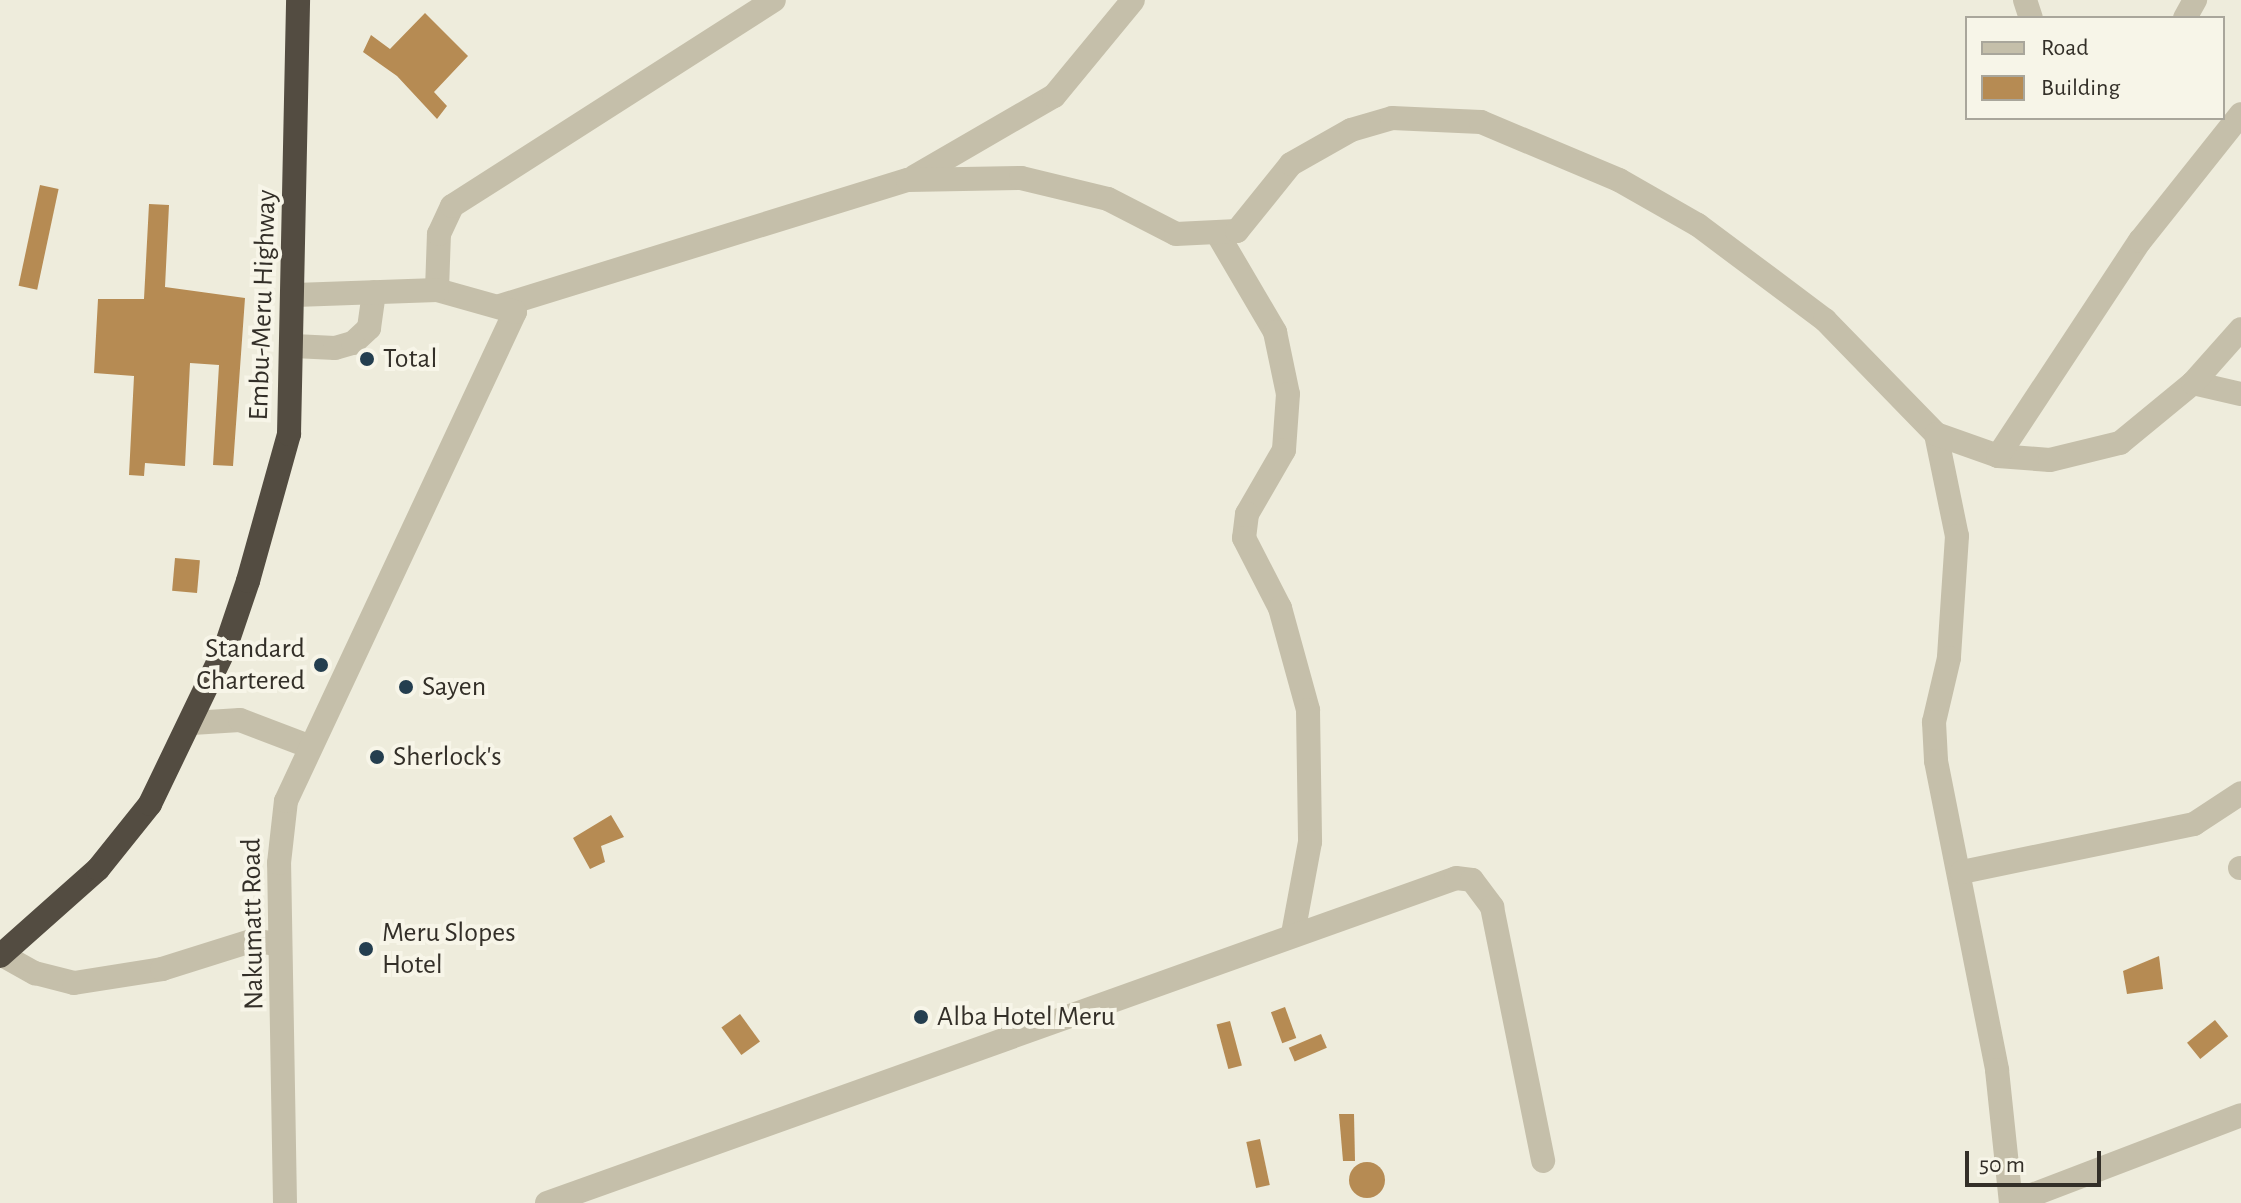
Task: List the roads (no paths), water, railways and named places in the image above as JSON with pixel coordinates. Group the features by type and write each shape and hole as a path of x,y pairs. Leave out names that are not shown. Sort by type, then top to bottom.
{"highway":[{"name":"Embu-Meru Highway","path":"1,955 123,841 192,723 226,646 271,505 289,434 294,346 298,0"}],"street":[{"path":"437,290 439,234 452,206 774,0"},
{"path":"295,295 437,290 507,309 908,180 1054,96 1133,0"},
{"path":"1998,456 2140,241 2241,114"},
{"path":"908,180 1021,178 1108,199 1176,234 1237,231 1291,164 1351,130 1392,118 1481,122 1619,180 1760,265 1882,373 1936,434 1998,456 2050,460 2120,443 2193,383 2241,329"},
{"path":"1217,233 1275,332 1288,394 1284,450 1247,514 1244,538 1280,608 1308,710 1310,842 1293,934"},
{"path":"294,346 335,348 353,343 369,328 374,292"},
{"name":"Nakumatt Road","path":"285,1203 279,833 308,746 507,309"},
{"path":"2193,383 2241,394"},
{"path":"1936,434 1957,536 1949,658 1934,722 1936,761 1962,872 1997,1070 2011,1203 2241,1115"},
{"path":"192,723 240,720 308,746"},
{"path":"1962,872 2194,824 2241,793"},
{"path":"547,1203 1083,1015 1293,934 1456,878 1472,880 1492,907 1543,1161"},
{"path":"1,955 35,973 74,983 162,969 254,940 279,945"}],"place":[{"name":"Total","path":"367,359"},
{"name":"Standard Chartered","path":"321,665"},
{"name":"Sayen","path":"406,687"},
{"name":"Sherlock's","path":"377,757"},
{"name":"Meru Slopes Hotel","path":"366,949"},
{"name":"Alba Hotel Meru","path":"921,1017"}]}
